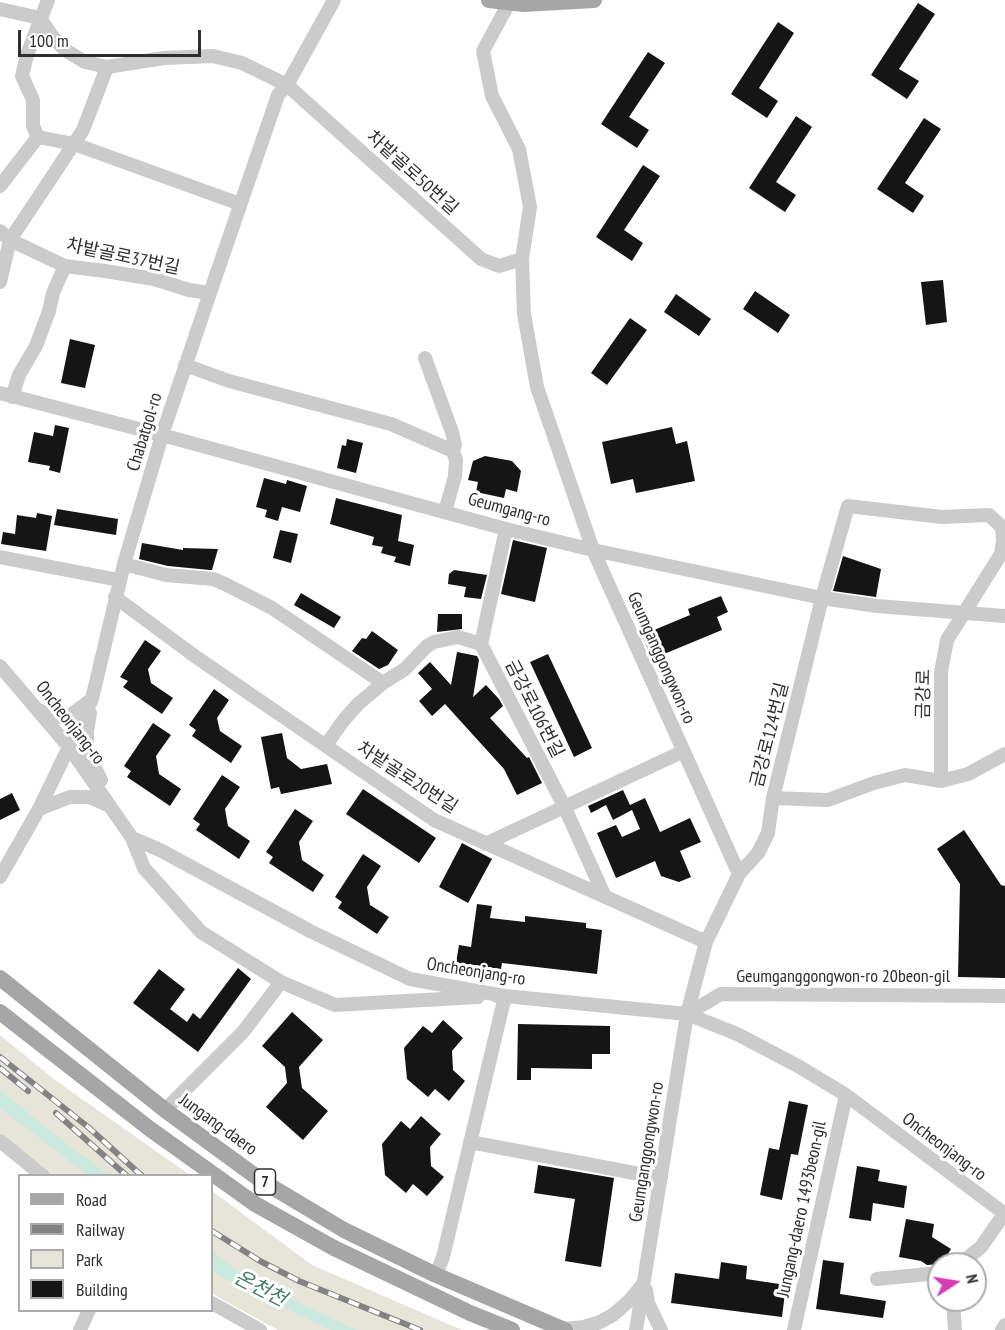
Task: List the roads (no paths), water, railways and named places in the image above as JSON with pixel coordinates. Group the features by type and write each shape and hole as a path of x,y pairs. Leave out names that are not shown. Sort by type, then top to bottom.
{"main road":[{"path":"489,0 524,4 594,0"},
{"name":"Jungang-daero","path":"0,978 165,1110 262,1181 344,1230 436,1275 565,1330"},
{"name":"7","path":"0,1012 150,1129 255,1204 334,1248 470,1313 512,1330"}],"street":[{"path":"38,137 33,126 33,100 22,76 27,55 48,0"},
{"name":"Chabatgol-ro","path":"0,876 39,809 92,699 119,580 162,435 240,204 278,95 287,85 334,0"},
{"name":"Geumganggongwon-ro","path":"509,3 483,51 492,96 519,149 530,207 522,259 524,314 537,387 593,550 739,874 706,942 687,1014 636,1330"},
{"path":"0,9 40,18 65,50 85,62 107,67 83,130 5,235 0,282"},
{"name":"차밭골로50번길","path":"107,67 164,58 213,56 242,63 287,85 481,259 498,266 522,259"},
{"path":"38,137 74,144 240,204"},
{"path":"0,186 38,137"},
{"name":"차밭골로37번길","path":"5,235 65,266 154,279 189,290 210,293"},
{"name":"Geumgang-ro","path":"65,266 52,293 49,310 36,346 6,395 506,529 593,550 822,598 877,606 1005,616"},
{"path":"425,358 455,445 453,451 456,460 454,476 446,512"},
{"path":"185,365 229,381 391,424 453,451"},
{"name":"금강로124번길","path":"739,874 758,853 768,833 772,798 822,598 848,506 942,517 989,515 1002,527 1002,554 963,613"},
{"path":"326,746 342,721 358,704 383,683 405,669 427,646 434,642 458,637 481,644 506,529"},
{"path":"0,557 119,580"},
{"path":"124,564 166,575 219,581 272,608 383,683"},
{"name":"차밭골로20번길","path":"115,597 196,657 434,820 706,942"},
{"name":"금강로","path":"941,781 941,672 947,640 963,613"},
{"name":"금강로106번길","path":"481,644 564,806 605,897"},
{"name":"Oncheonjang-ro","path":"0,666 69,747 132,838 160,850 310,931 410,979 505,996 687,1014 788,1060 846,1095 1005,1214 975,1252"},
{"path":"38,709 51,717 68,717 92,699"},
{"path":"92,699 87,731 87,751 112,807"},
{"path":"485,844 684,751"},
{"path":"772,798 828,800 874,783 905,775 941,781 968,774 1005,754"},
{"path":"39,809 70,797 90,797 112,807"},
{"path":"132,838 144,868 201,932 281,982 335,1005 505,996 443,1257 436,1275"},
{"path":"165,1110 243,1032 281,982"},
{"name":"Geumganggongwon-ro 20beon-gil","path":"687,1014 721,994 1005,996"},
{"name":"Jungang-daero 1493beon-gil","path":"794,1330 846,1095"},
{"path":"0,1141 41,1174"},
{"path":"470,1142 661,1178"},
{"path":"877,1279 927,1274"},
{"path":"565,1330 600,1322 613,1315 630,1300 644,1282"},
{"path":"644,1282 648,1303 661,1330"},
{"path":"213,1304 260,1330"},
{"path":"80,1330 89,1312"},
{"path":"954,1312 955,1330"},
{"path":"1002,1330 1005,1325"}],"water":[{"path":"0,1090 61,1140 108,1174 87,1174 0,1108"},
{"name":"온천천","path":"213,1253 247,1278 356,1330 331,1330 222,1277 213,1270"}],"railway":[{"path":"0,1057 88,1127 140,1174"},
{"path":"0,1068 28,1091"},
{"path":"56,1113 125,1174"},
{"path":"213,1232 260,1261 299,1281 420,1330"}]}
